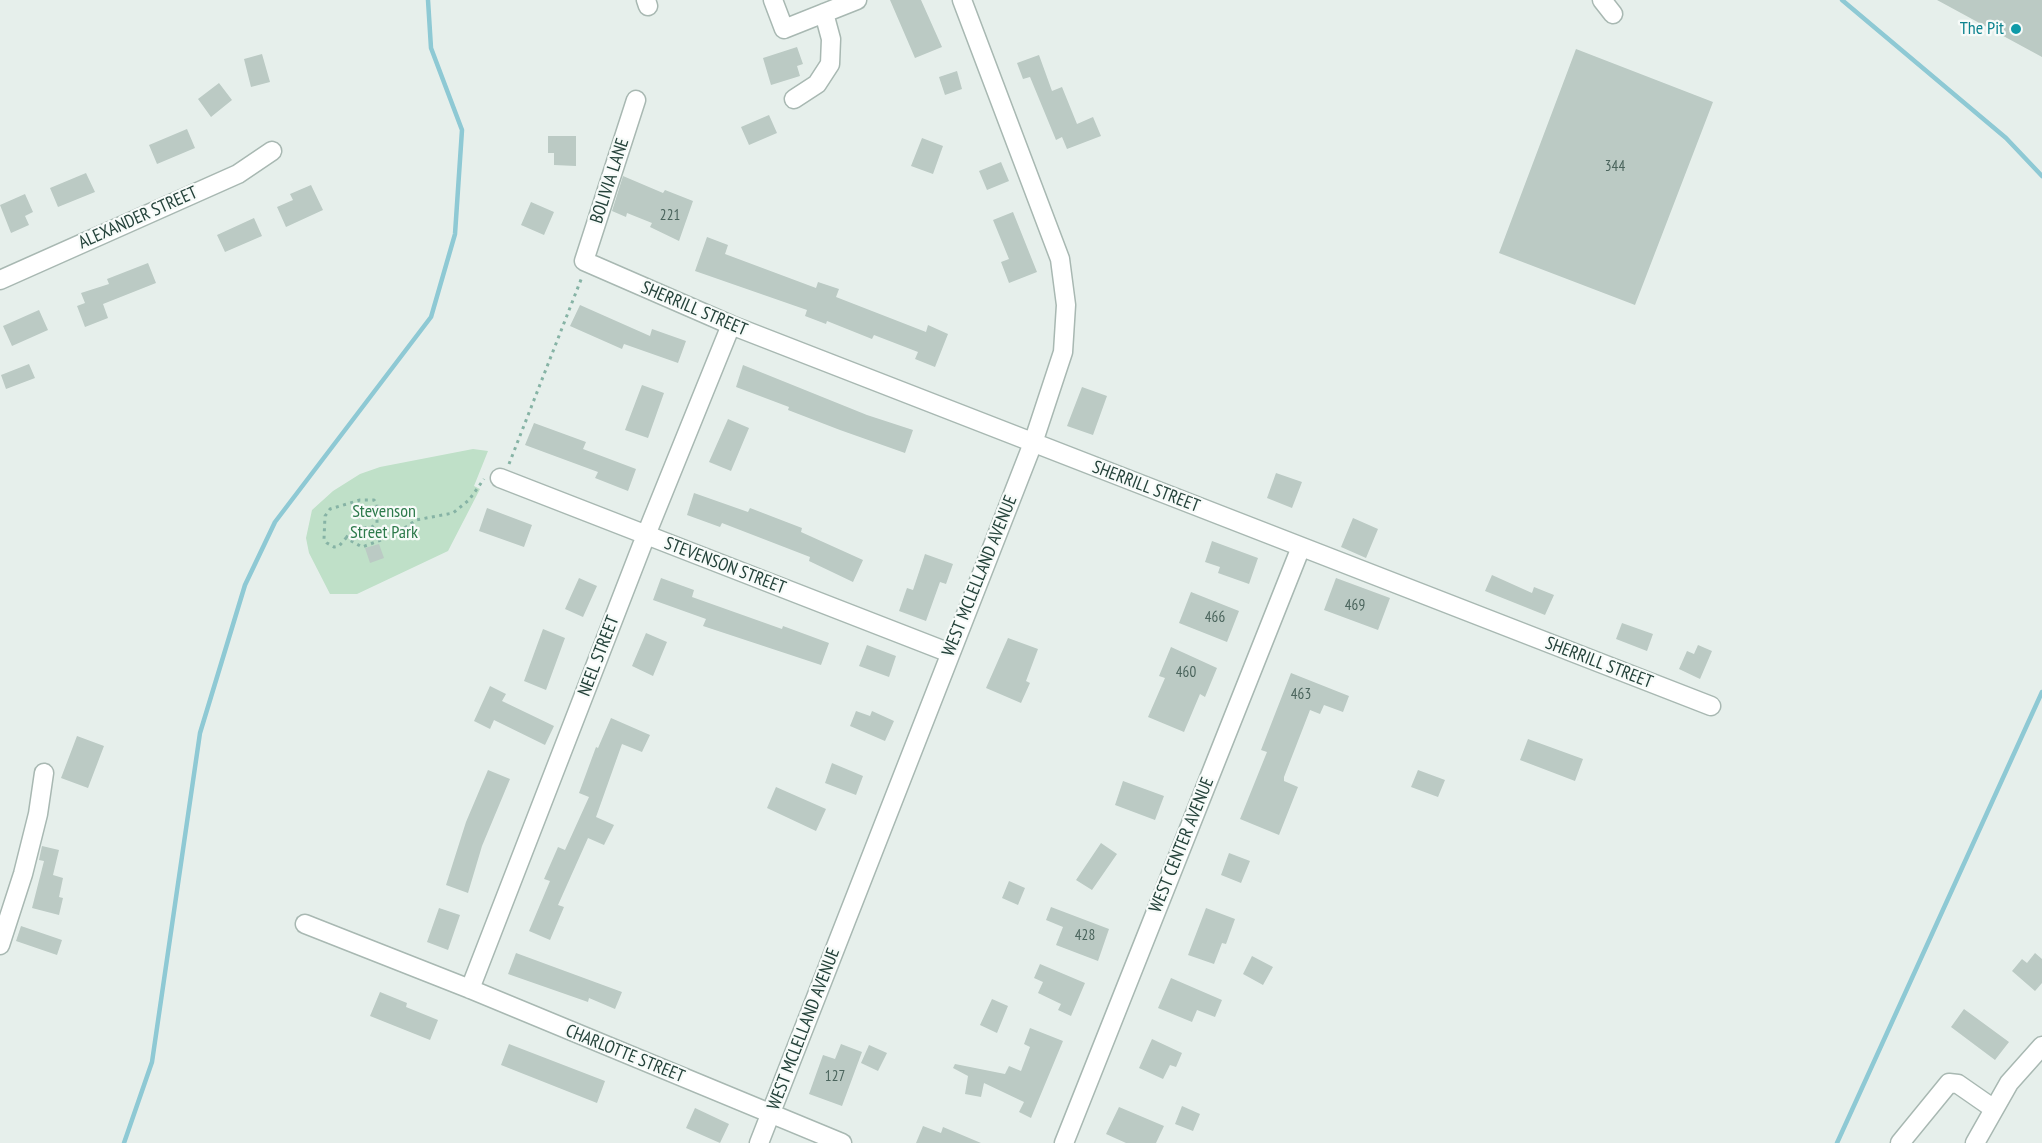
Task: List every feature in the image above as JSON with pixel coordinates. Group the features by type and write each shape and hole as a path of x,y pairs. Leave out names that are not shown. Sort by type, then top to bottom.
{"street":[{"path":"773,0 784,28 857,0"},
{"name":"WEST MCLELLAND AVENUE","path":"759,1143 1033,443 1063,352 1066,305 1060,259 962,0"},
{"path":"794,99 817,84 830,64 831,39 824,13"},
{"name":"BOLIVIA LANE","path":"584,261 636,100"},
{"name":"ALEXANDER STREET","path":"0,279 238,174 272,151"},
{"name":"SHERRILL STREET","path":"584,261 731,325 1710,706"},
{"name":"NEEL STREET","path":"470,989 646,535 731,325"},
{"name":"STEVENSON STREET","path":"502,479 950,653"},
{"name":"WEST CENTER AVENUE","path":"1065,1143 1300,547"},
{"path":"0,945 39,814 44,773"},
{"name":"CHARLOTTE STREET","path":"305,924 470,989 842,1143"},
{"path":"1975,1143 2009,1083 2042,1046"},
{"path":"1900,1143 1949,1083 1958,1084 1994,1109"}],"path":[{"path":"346,538 362,547 395,535 416,520 453,513 470,500 483,480 502,479 581,285 584,261"},
{"path":"374,500 377,523 352,529 346,538 339,546 334,547 324,539 327,512 347,502 374,500"}],"green space":[{"name":"Stevenson Street Park","path":"473,449 488,451 474,486 480,489 448,551 357,594 330,594 309,553 306,538 312,510 333,491 360,474 380,467"}],"building":[{"path":"890,0 921,0 942,47 915,58"},
{"name":"The Pit","path":"1937,0 2042,0 2042,57"},
{"path":"797,47 803,64 797,66 800,76 771,85 763,58"},
{"path":"1576,49 1713,102 1635,305 1499,253"},
{"path":"262,54 270,82 251,87 244,59"},
{"path":"1039,55 1052,91 1062,87 1077,124 1093,117 1101,136 1067,149 1062,137 1056,140 1030,77 1023,79 1017,63"},
{"path":"957,71 962,89 945,95 939,77"},
{"path":"219,83 232,100 211,117 198,99"},
{"path":"769,115 777,133 749,145 741,127"},
{"path":"187,129 195,148 157,164 149,145"},
{"path":"548,136 576,136 576,166 554,165 554,153 548,153"},
{"path":"922,138 943,146 933,174 911,166"},
{"path":"1001,162 1009,181 987,190 979,171"},
{"path":"86,173 95,192 58,207 50,188"},
{"path":"623,176 663,193 665,190 693,201 679,241 650,227 652,223 627,213 626,217 612,211"},
{"path":"311,185 323,210 286,227 277,207 293,200 290,194"},
{"path":"25,194 33,212 25,216 29,225 11,233 0,205"},
{"path":"531,202 554,212 544,235 521,225"},
{"path":"1013,212 1037,272 1009,283 1001,262 1009,259 993,220"},
{"path":"254,218 262,236 225,252 217,235"},
{"path":"707,237 728,245 725,254 816,288 818,282 839,289 836,297 926,332 928,325 948,334 935,367 915,359 918,352 874,335 872,339 827,321 826,324 805,316 807,310 695,271"},
{"path":"148,263 156,283 103,304 108,318 85,327 77,306 85,303 81,293 109,284 107,279"},
{"path":"580,305 650,336 652,329 686,341 678,363 624,344 622,349 570,326"},
{"path":"39,310 48,330 12,346 3,326"},
{"path":"29,364 35,378 6,389 1,375"},
{"path":"743,365 867,415 913,430 905,453 788,410 789,407 736,387"},
{"path":"642,385 664,393 648,438 625,430"},
{"path":"1082,387 1107,396 1093,435 1067,426"},
{"path":"728,419 749,428 731,471 709,462"},
{"path":"534,423 586,442 583,449 636,469 628,491 595,478 598,472 525,445"},
{"path":"1276,473 1302,482 1292,508 1267,498"},
{"path":"694,493 748,512 750,508 802,528 801,532 863,560 853,582 809,561 810,557 722,523 720,527 687,515"},
{"path":"487,508 532,525 524,547 479,531"},
{"path":"1353,518 1378,529 1366,558 1341,547"},
{"path":"1212,541 1258,558 1249,584 1218,573 1220,567 1205,562"},
{"path":"379,544 384,558 370,563 365,548"},
{"path":"925,554 953,564 946,584 940,582 926,621 899,611 907,588 913,590"},
{"path":"1492,575 1532,593 1534,587 1554,595 1545,615 1485,591"},
{"path":"579,578 597,586 583,617 565,609"},
{"path":"661,578 694,590 692,597 829,643 821,665 703,626 706,619 653,600"},
{"path":"1336,578 1390,598 1378,630 1324,610"},
{"path":"1191,592 1239,611 1227,642 1179,623"},
{"path":"1622,623 1653,634 1647,651 1616,639"},
{"path":"543,629 565,638 546,690 524,681"},
{"path":"646,633 667,642 653,676 632,666"},
{"path":"1008,638 1038,649 1026,681 1030,683 1021,703 986,688"},
{"path":"867,645 896,656 889,677 859,666"},
{"path":"1698,645 1712,651 1700,679 1679,669 1687,651 1694,654"},
{"path":"1171,647 1217,668 1205,697 1200,694 1184,732 1148,717 1165,678 1159,676"},
{"path":"1291,673 1349,696 1343,712 1324,705 1320,714 1310,710 1284,777 1284,781 1298,787 1279,835 1240,819 1267,752 1261,750"},
{"path":"490,686 506,694 502,701 554,726 545,745 494,720 490,729 474,721"},
{"path":"856,711 870,716 872,711 894,721 885,741 850,726"},
{"path":"611,718 650,735 642,752 622,744 596,817 614,825 604,845 588,838 558,905 564,907 550,940 529,931 550,881 544,879 558,847 565,850 589,797 579,793 596,747 598,748"},
{"path":"77,736 104,746 88,788 61,778"},
{"path":"1528,739 1583,759 1575,781 1520,760"},
{"path":"832,763 863,776 856,795 825,783"},
{"path":"488,770 510,779 482,846 468,893 446,885 466,822"},
{"path":"1418,770 1445,780 1438,797 1411,787"},
{"path":"1123,781 1164,796 1155,820 1115,805"},
{"path":"776,787 826,809 816,831 767,808"},
{"path":"1101,843 1117,854 1092,890 1076,880"},
{"path":"42,846 59,850 53,875 63,878 59,897 63,898 59,915 32,908 44,861 39,860"},
{"path":"1229,853 1250,861 1241,883 1221,875"},
{"path":"1009,881 1025,888 1018,905 1002,898"},
{"path":"1051,907 1109,929 1098,961 1056,945 1063,927 1046,920"},
{"path":"439,908 460,915 448,950 427,942"},
{"path":"1206,908 1235,919 1226,944 1222,943 1214,964 1188,955"},
{"path":"21,926 62,940 57,955 16,941"},
{"path":"516,953 622,992 615,1009 589,998 588,1002 508,974"},
{"path":"2035,953 2042,959 2042,983 2035,991 2012,971 2022,959 2027,963"},
{"path":"1252,956 1273,967 1263,985 1243,974"},
{"path":"1040,964 1085,983 1071,1016 1058,1010 1061,1004 1038,993 1043,982 1034,978"},
{"path":"1171,978 1222,1000 1215,1017 1197,1010 1192,1022 1158,1008"},
{"path":"380,992 407,1003 406,1007 438,1020 430,1040 370,1016"},
{"path":"992,999 1008,1006 997,1033 980,1025"},
{"path":"1964,1009 2009,1042 1995,1060 1951,1027"},
{"path":"1030,1028 1063,1041 1031,1118 1019,1112 1024,1102 984,1083 981,1097 965,1094 968,1076 953,1068 955,1064 1005,1074 1009,1066 1021,1071 1030,1047 1024,1044"},
{"path":"1152,1039 1182,1053 1176,1067 1170,1065 1163,1079 1139,1068"},
{"path":"509,1044 605,1081 597,1103 501,1065"},
{"path":"841,1044 862,1052 842,1106 809,1094 823,1055 835,1059"},
{"path":"869,1045 887,1053 878,1071 861,1063"},
{"path":"1182,1106 1200,1114 1193,1131 1175,1124"},
{"path":"1119,1107 1164,1126 1156,1143 1126,1143 1106,1134"},
{"path":"695,1108 729,1124 720,1143 686,1128"},
{"path":"923,1126 941,1133 943,1127 981,1143 916,1143"}],"waterway":[{"path":"124,1143 152,1062 200,733 245,585 275,522 431,317 455,234 462,130 431,48 428,0"},
{"path":"1842,0 2006,138 2042,176"},
{"path":"1837,1143 2042,692"}],"place":[{"name":"The Pit","path":"2016,29"}]}
